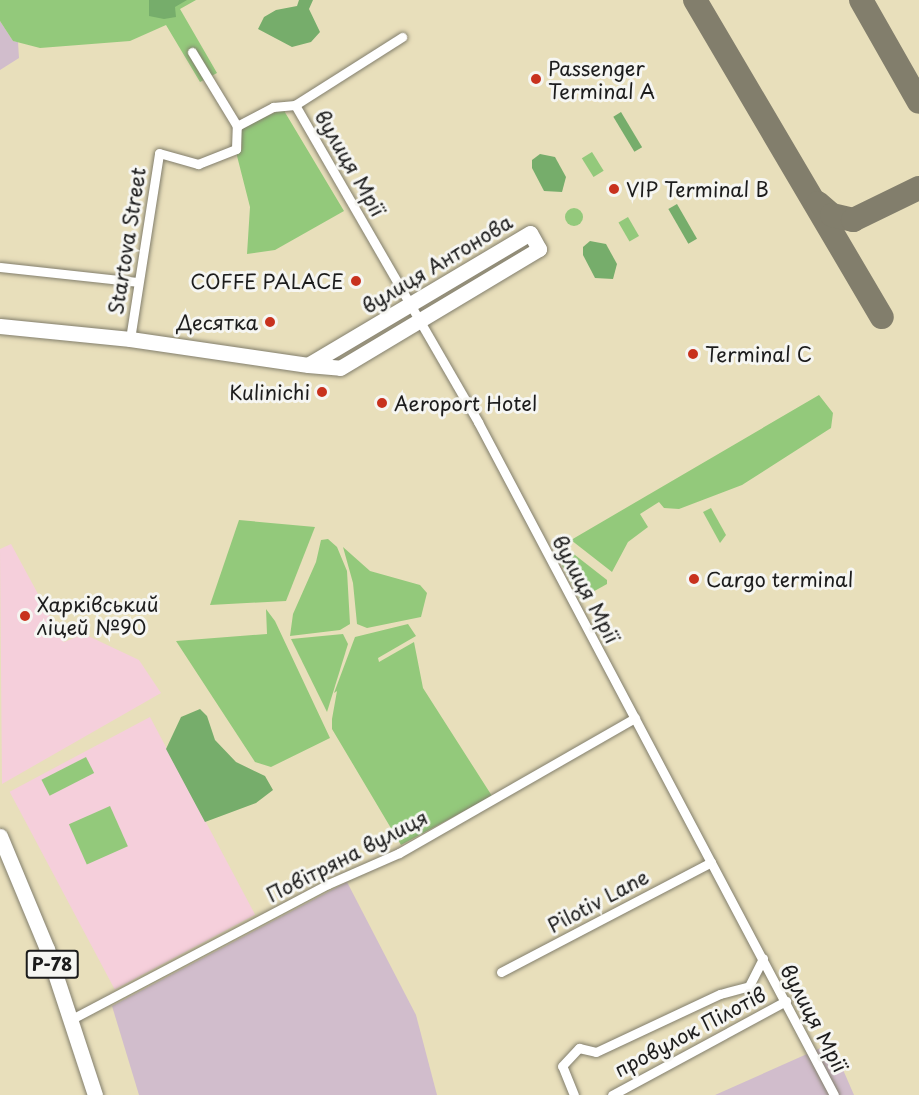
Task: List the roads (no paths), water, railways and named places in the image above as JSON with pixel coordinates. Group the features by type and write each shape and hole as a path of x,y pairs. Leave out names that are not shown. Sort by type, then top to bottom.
{"main road":[{"name":"вулиця Антонова","path":"0,326 130,339 308,365 340,368 421,322 539,249 530,233 308,365"},
{"name":"Р-78","path":"0,836 72,1019 91,1092"}],"street":[{"path":"192,52 237,126 273,107 295,105 402,37"},
{"name":"вулиця Мрії","path":"295,105 421,322 635,718 834,1095"},
{"name":"Startova Street","path":"130,339 137,282 159,153 198,164 236,149 237,126"},
{"path":"0,267 137,282"},
{"name":"Повітряна вулиця","path":"72,1019 328,884 399,853 635,718"},
{"name":"Pilotiv Lane","path":"501,972 711,862"},
{"name":"провулок Пілотів","path":"574,1095 562,1066 579,1048 596,1052 720,994 749,986 763,958"},
{"name":"провулок Пілотів","path":"612,1095 786,1001"}],"place":[{"name":"Passenger Terminal A","path":"536,79"},
{"name":"VIP Terminal B","path":"614,189"},
{"name":"COFFE PALACE","path":"356,281"},
{"name":"Десятка","path":"270,322"},
{"name":"Terminal C","path":"693,354"},
{"name":"Kulinichi","path":"322,392"},
{"name":"Aeroport Hotel","path":"382,403"},
{"name":"Cargo terminal","path":"694,579"},
{"name":"Харківський ліцей №90","path":"25,616"}]}
